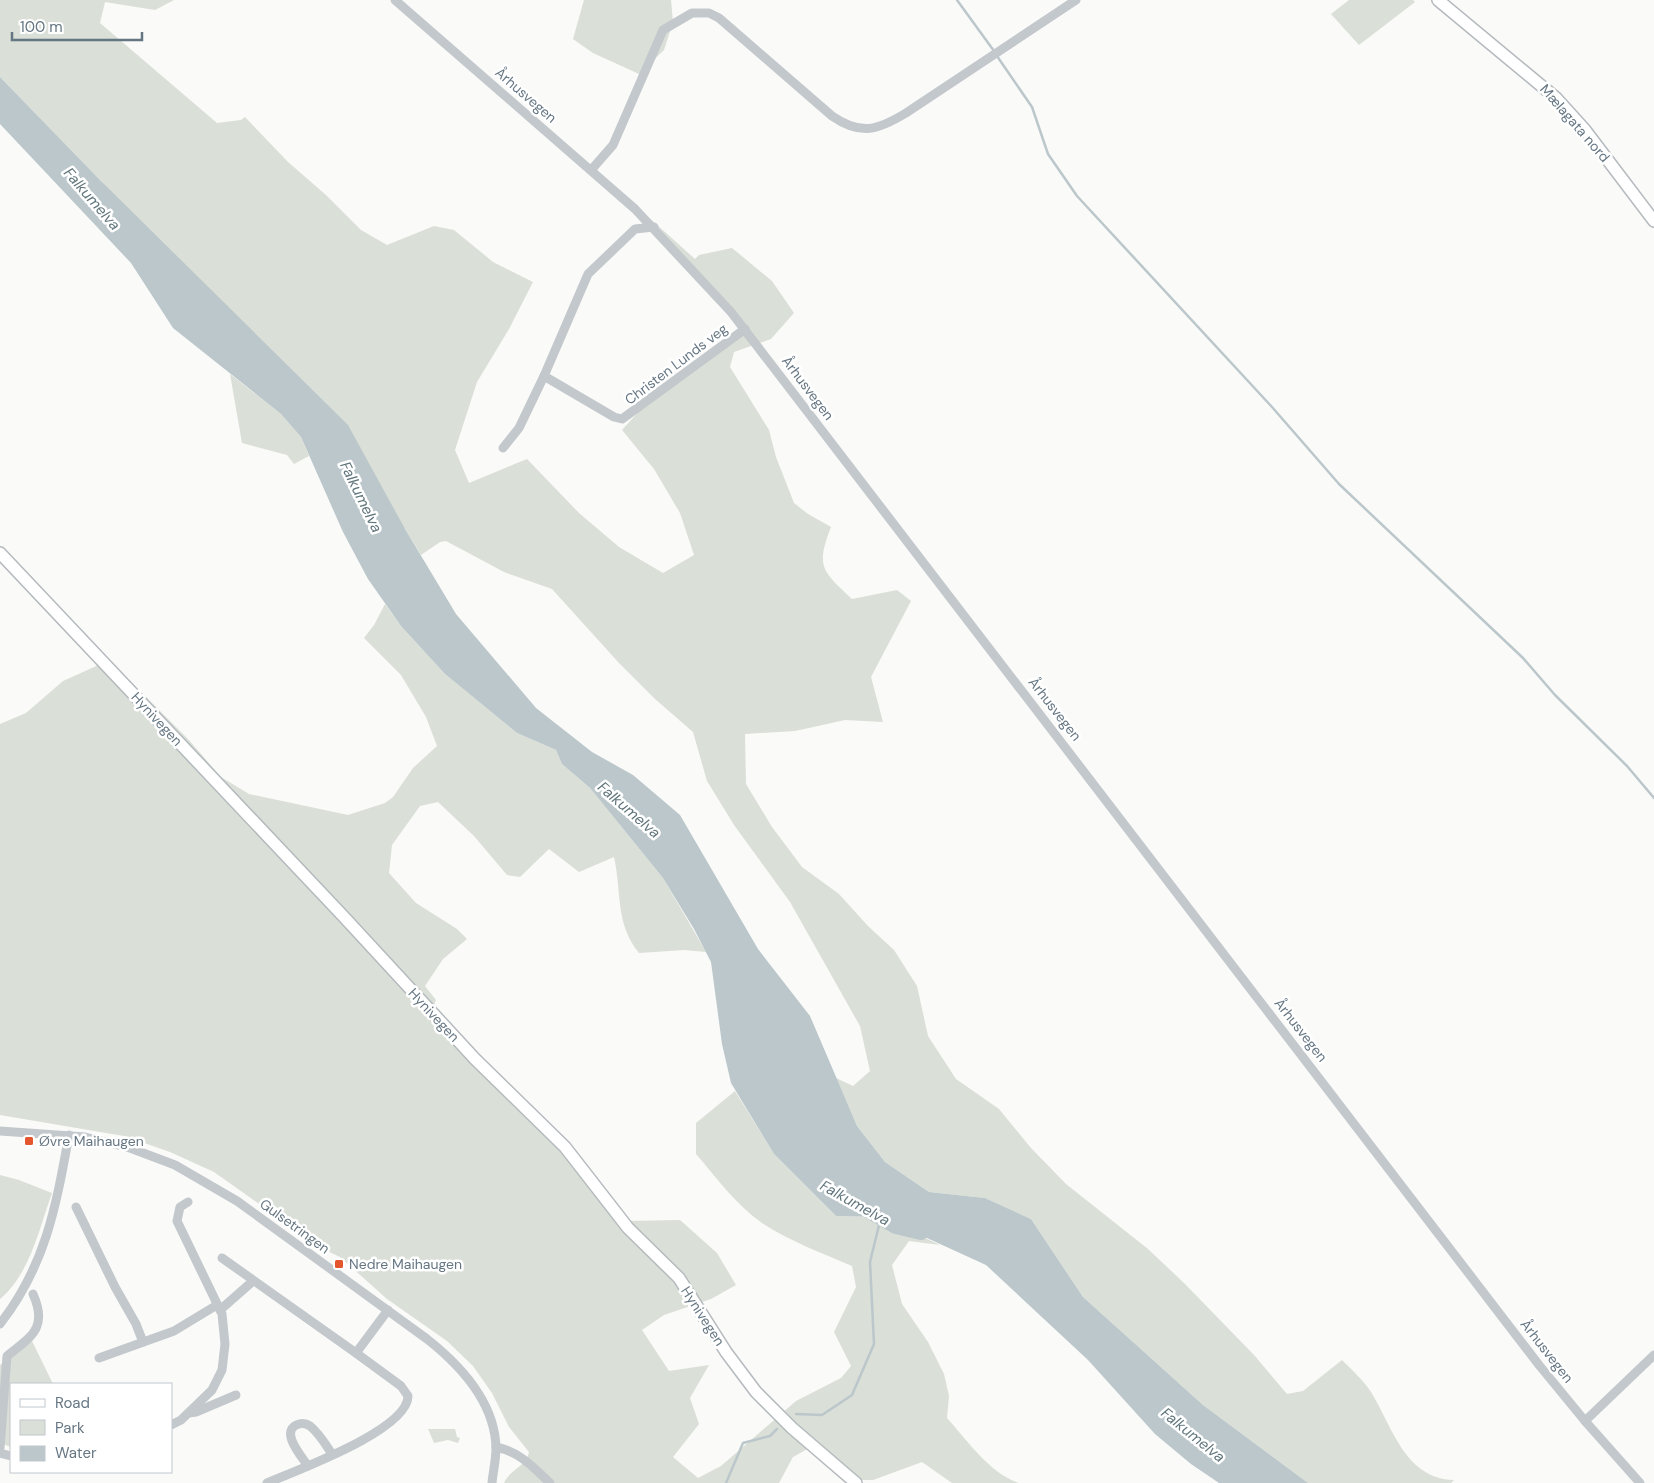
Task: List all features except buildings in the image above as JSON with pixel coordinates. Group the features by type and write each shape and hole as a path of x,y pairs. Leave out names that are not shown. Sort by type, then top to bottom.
{"main road":[{"name":"Mælagata nord","path":"1438,0 1556,98 1585,130 1654,221"},
{"name":"Hynivegen","path":"0,554 344,917 474,1059 565,1147 628,1228 679,1278 731,1358 756,1392 792,1428 856,1483"}],"street":[{"name":"Århusvegen","path":"395,0 635,209 745,330 1540,1365 1585,1421 1640,1483"},
{"path":"592,170 613,145 663,30 692,13 709,13 721,19 839,122 859,129 872,129 892,122 1076,0"},
{"path":"635,209 635,229"},
{"path":"503,448 519,428 544,376 588,274 635,229 654,228"},
{"name":"Christen Lunds veg","path":"544,376 614,417 622,418 745,330"},
{"name":"Gulsetringen","path":"0,1131 69,1135 130,1148 192,1173 237,1201 440,1350 466,1376 487,1410 496,1447"},
{"path":"0,1324 41,1254 56,1205 69,1135"},
{"path":"172,1424 189,1413 212,1390 222,1370 224,1326 218,1307 177,1221 180,1207 188,1202"},
{"path":"76,1207 114,1287 136,1324 142,1342"},
{"path":"222,1258 401,1386 408,1396 408,1402 398,1418 386,1427 308,1466 267,1483"},
{"path":"99,1358 174,1331 218,1307 253,1280"},
{"path":"0,1448 7,1356 33,1334 40,1323 40,1312 33,1294"},
{"path":"356,1353 388,1310"},
{"path":"1585,1421 1654,1355"},
{"path":"189,1413 196,1412 236,1395"},
{"path":"308,1466 290,1437 291,1431 296,1426 303,1424 310,1426 332,1454"},
{"path":"492,1483 496,1447 525,1459 550,1483"}],"green space":[{"path":"0,0 174,0 155,10 105,2 100,23 217,123 241,120 245,117 288,162 326,195 361,230 387,245 434,226 454,230 493,262 533,282 509,329 477,382 455,450 469,483 527,459 579,513 619,547 663,573 694,555 680,513 654,469 622,430 651,398 745,333 577,153 695,259 699,255 732,248 772,281 794,313 771,339 734,352 730,367 769,430 776,457 794,503 808,514 831,527 823,552 823,560 828,575 852,599 897,590 911,601 871,677 883,722 845,720 795,731 745,734 746,784 772,827 802,867 839,894 868,926 894,950 917,986 928,1036 956,1079 999,1109 1031,1148 1066,1184 1148,1249 1185,1284 1254,1355 1287,1394 1303,1391 1342,1360 1371,1392 1394,1435 1412,1461 1423,1471 1437,1477 1454,1480 1451,1483 1308,1483 1203,1405 1083,1297 1031,1219 985,1198 929,1192 885,1162 857,1126 836,1078 853,1086 870,1071 860,1026 790,902 734,825 707,781 693,732 655,699 619,663 552,589 504,572 446,541 440,542 421,555 405,529 101,181 0,77"},
{"path":"584,0 671,0 673,22 664,50 639,74 593,53 573,39"},
{"path":"1349,0 1413,0 1415,2 1359,45 1331,14"},
{"path":"230,374 281,414 301,437 309,456 294,464 287,455 242,443"},
{"path":"385,604 401,626 445,674 517,733 556,750 562,764 590,788 663,878 706,952 684,950 639,953 626,931 620,908 614,857 579,872 549,849 520,877 507,875 474,836 438,802 420,806 392,845 389,873 416,903 457,929 467,939 443,959 425,986 436,1000 434,1005 466,1046 499,1080 524,1098 628,1221 680,1220 717,1253 736,1285 711,1299 664,1315 642,1330 669,1371 709,1365 690,1398 699,1424 673,1457 698,1478 721,1466 796,1401 841,1378 851,1366 834,1332 856,1287 852,1266 794,1241 762,1223 735,1199 696,1154 696,1123 735,1091 774,1154 836,1216 881,1217 940,1245 909,1241 892,1265 902,1304 928,1342 944,1374 949,1396 947,1418 988,1464 998,1472 1019,1483 952,1483 922,1462 873,1480 849,1480 809,1448 793,1457 779,1483 504,1483 522,1465 529,1452 509,1427 492,1393 473,1366 447,1341 387,1299 340,1257 323,1249 214,1172 170,1152 124,1136 0,1115 0,724 26,713 63,681 103,663 116,667 188,739 221,777 249,794 348,815 385,803 393,797 413,768 437,746 426,717 401,675 364,638 374,625"},
{"path":"0,1175 52,1193 38,1236 26,1264 19,1277 0,1299"},
{"path":"32,1341 53,1383 10,1383 10,1447 0,1443 0,1365"},
{"path":"428,1429 455,1429 457,1437 460,1438 458,1443 448,1440 434,1443"}],"water":[{"path":"0,77 101,181 348,425 405,529 456,614 536,708 592,752 633,775 680,815 758,949 810,1016 857,1126 885,1162 929,1192 985,1198 1031,1219 1083,1297 1203,1405 1308,1483 1219,1483 1191,1464 1155,1434 1088,1360 986,1265 881,1217 836,1216 774,1154 731,1083 722,1044 711,962 694,929 663,878 590,788 562,764 556,750 517,733 445,674 401,626 368,579 343,532 301,437 281,414 173,328 131,263 0,124"}],"waterway":[{"path":"957,0 994,51"},
{"path":"997,56 1032,107 1048,154 1077,196 1272,407 1339,484 1523,658 1555,695 1627,766 1654,798"},
{"name":"Falkumelva","path":"861,1206 896,1226 921,1232"},
{"path":"796,1414 822,1415 852,1395 874,1344 870,1262 881,1217"},
{"path":"726,1483 743,1443 770,1436 777,1429"}],"place":[{"name":"Øvre Maihaugen","path":"29,1141"},
{"name":"Nedre Maihaugen","path":"339,1264"}]}
